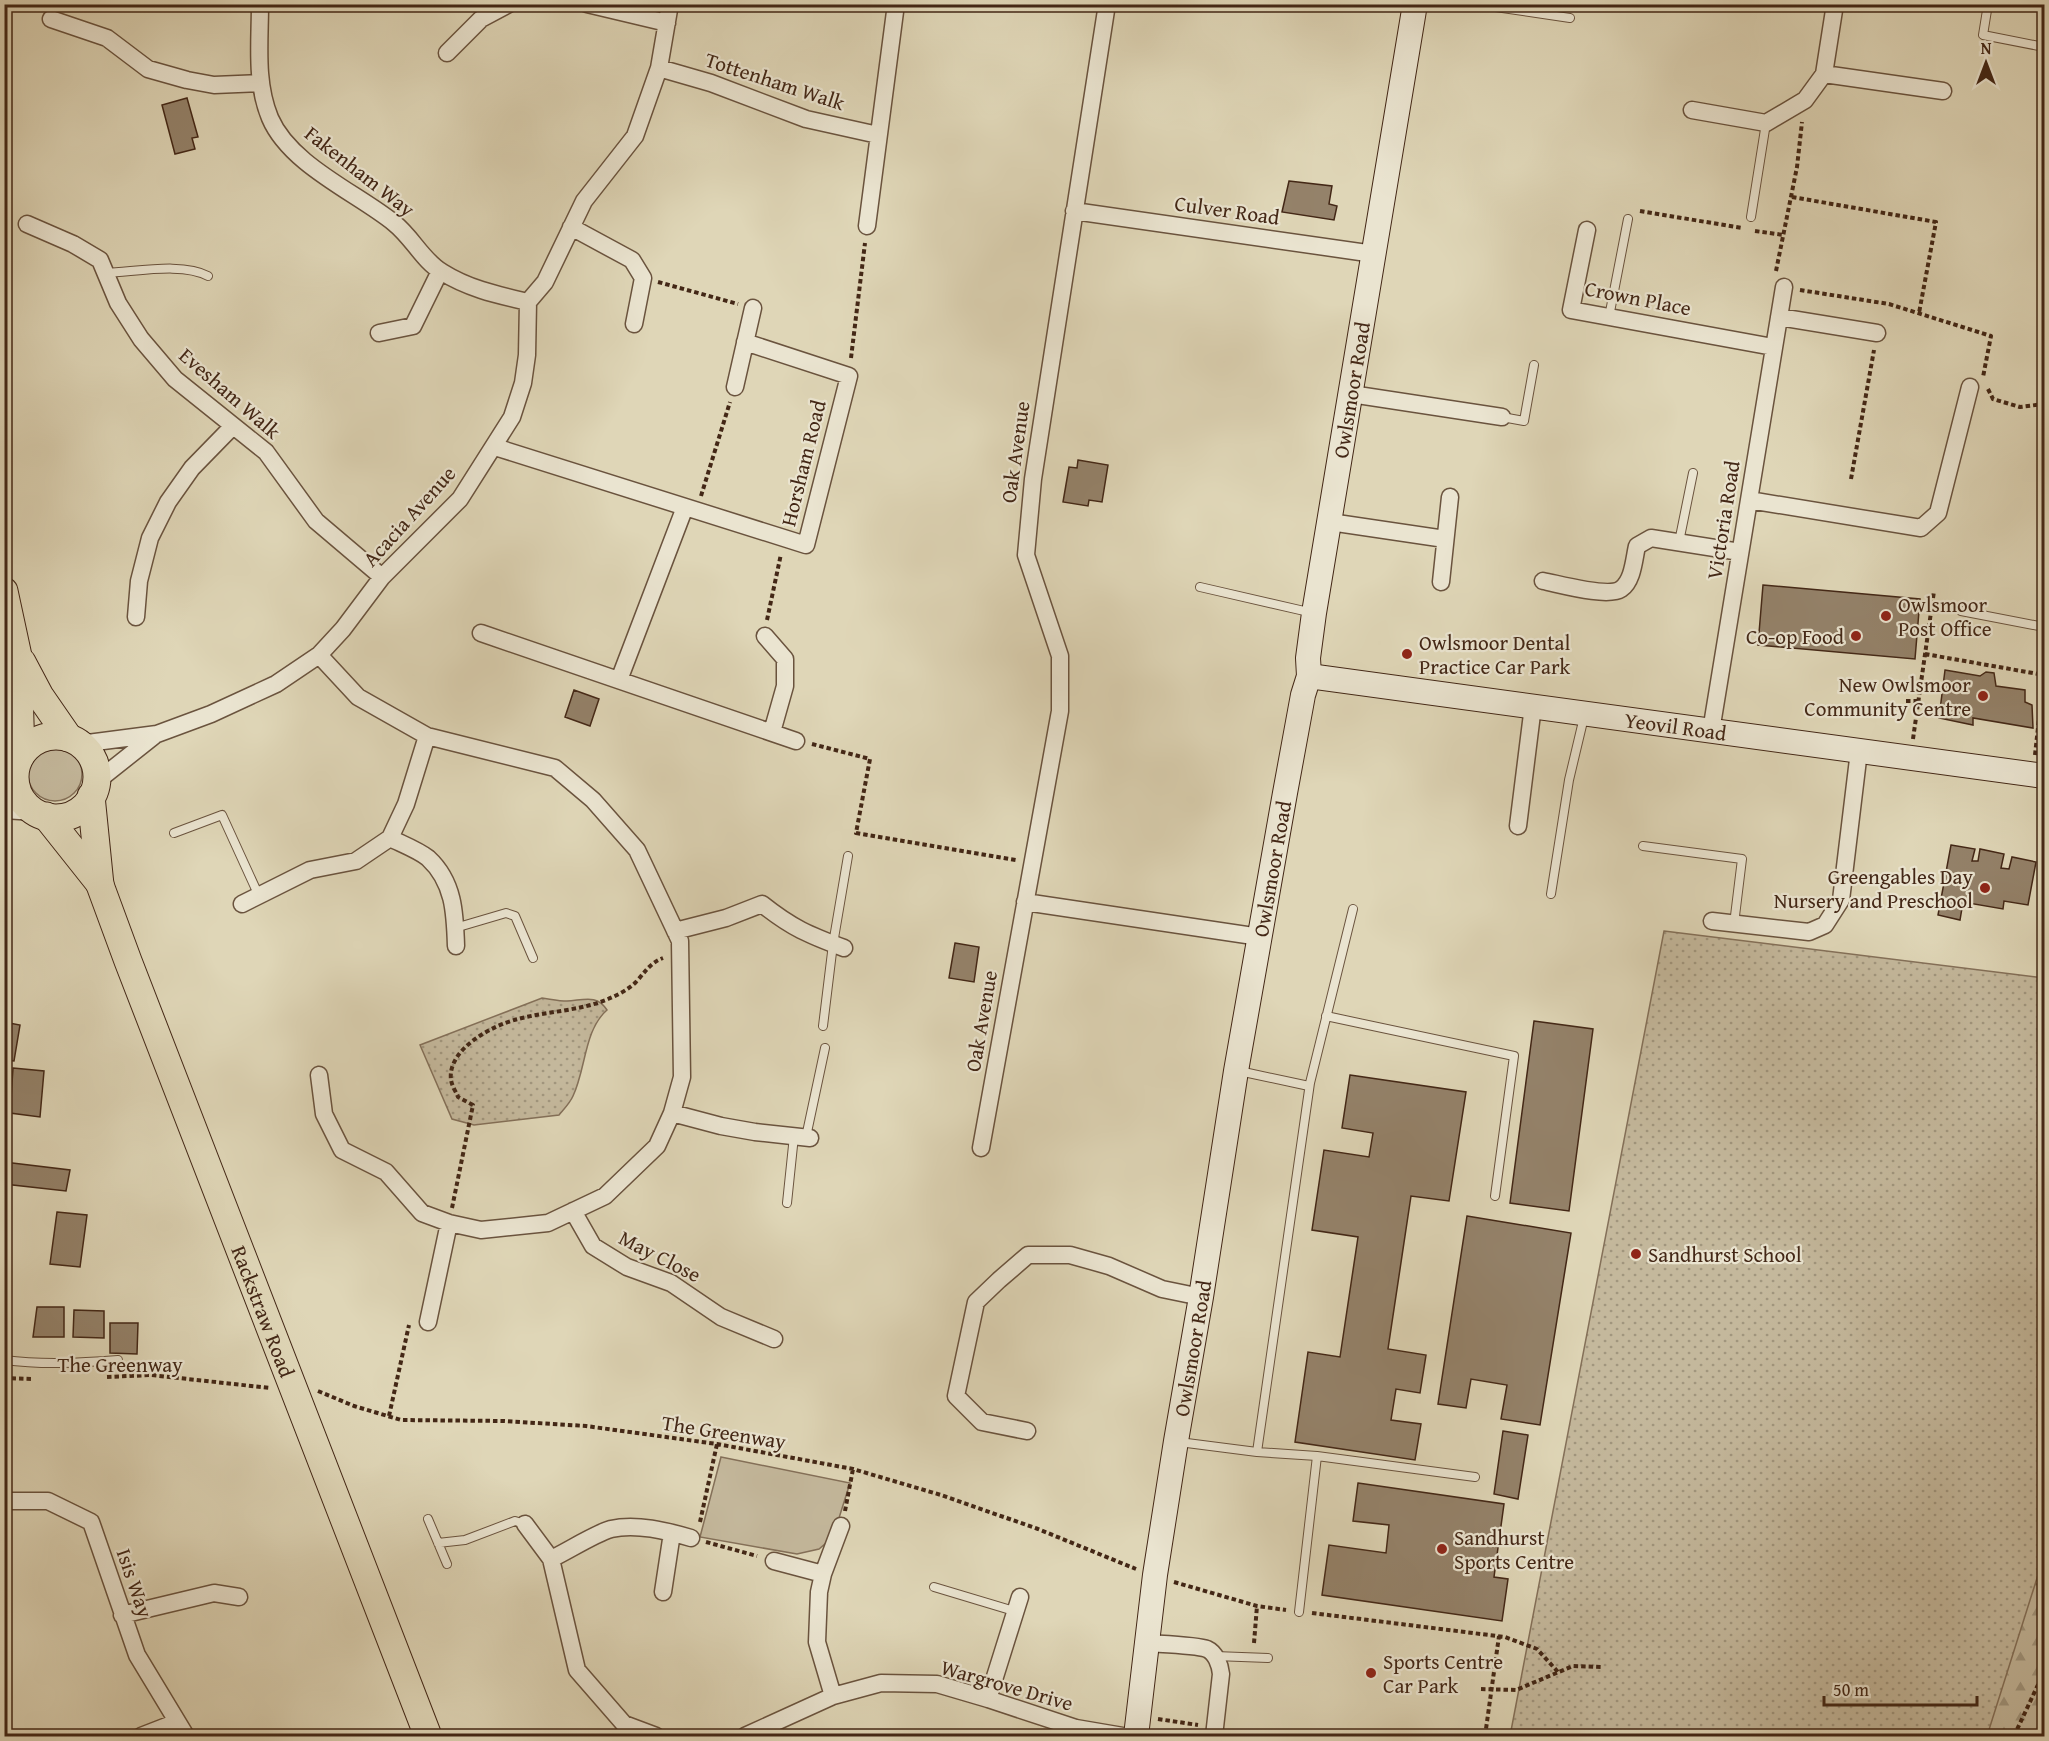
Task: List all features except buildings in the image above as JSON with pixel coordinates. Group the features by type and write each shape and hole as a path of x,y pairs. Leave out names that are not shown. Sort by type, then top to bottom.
{"main road":[{"path":"4,591 18,656 14,763 18,791 25,803 41,814 61,817 76,812 94,789 93,761 74,741 40,696 18,656"},
{"path":"14,763 26,749 39,740 54,736 74,741"},
{"name":"Rackstraw Road","path":"94,789 100,885 428,1737"},
{"name":"Rackstraw Road","path":"41,814 100,885"}],"street":[{"name":"Fakenham Way","path":"260,4 260,83 271,120 289,146 333,182 395,224 440,272 482,292 528,302"},
{"path":"447,53 481,19 509,4"},
{"path":"586,4 667,23"},
{"path":"528,302 545,282 584,201 635,136 659,68 670,4"},
{"path":"867,226 896,4"},
{"name":"Oak Avenue","path":"981,1148 1060,711 1060,656 1026,555 1032,479 1107,4"},
{"name":"Owlsmoor Road","path":"1137,1727 1155,1575 1176,1442 1284,793 1303,695 1309,676 1308,658 1314,613 1415,4"},
{"path":"1692,110 1766,123 1805,100 1824,74 1835,4"},
{"path":"51,19 107,38 148,69 187,80 214,84 260,83"},
{"name":"Tottenham Walk","path":"659,68 711,83 806,119 878,135"},
{"path":"1824,74 1944,91"},
{"name":"Culver Road","path":"1074,211 1374,254"},
{"name":"Evesham Walk","path":"27,224 73,244 100,260 118,303 141,339 175,379 266,452 316,521 382,577"},
{"path":"572,227 632,260 643,278 634,324"},
{"name":"Crown Place","path":"1587,230 1571,310 1773,347"},
{"path":"379,333 413,326 440,272"},
{"name":"Victoria Road","path":"1712,731 1784,287"},
{"name":"Acacia Avenue","path":"74,741 158,734 211,714 276,684 320,655 343,629 382,577 460,499 495,447 512,417 522,383 527,355 528,302"},
{"path":"735,387 753,308"},
{"path":"1779,317 1877,333"},
{"path":"745,342 849,376"},
{"name":"Horsham Road","path":"495,447 806,545 849,376"},
{"path":"1749,500 1921,528 1938,513 1970,387"},
{"path":"1351,394 1502,417"},
{"path":"136,618 139,581 150,538 168,502 192,468 233,426"},
{"path":"1441,582 1450,497"},
{"path":"619,680 691,509"},
{"path":"1330,522 1445,539"},
{"path":"1543,581 1607,593 1621,589 1630,577 1637,546 1652,538 1740,552"},
{"path":"481,633 796,741"},
{"path":"765,636 785,659 785,686 772,732"},
{"path":"320,655 358,697 427,736 555,768 593,800 637,850 680,941 682,1077 672,1113 657,1146 605,1196 548,1223 482,1230 449,1223 422,1213 386,1172 342,1150 324,1114 320,1075"},
{"name":"Yeovil Road","path":"1309,676 2038,775"},
{"path":"1518,825 1533,706"},
{"name":"Acacia Avenue","path":"94,789 158,734"},
{"path":"242,904 310,870 356,861 390,838 406,804 427,736"},
{"path":"1712,921 1809,932 1825,925 1841,900 1859,751"},
{"path":"4,810 41,814"},
{"path":"390,838 427,857 445,877 454,904 456,945"},
{"path":"1025,902 1260,937"},
{"path":"675,931 726,918 762,904 785,923 806,934 839,946"},
{"path":"672,1113 721,1126 804,1137"},
{"name":"May Close","path":"573,1211 593,1246 627,1267 671,1283 721,1317 774,1340"},
{"path":"428,1322 449,1223"},
{"path":"1027,1431 982,1422 956,1396 976,1302 1028,1255 1070,1255 1109,1266 1162,1289 1201,1297"},
{"name":"Isis Way","path":"4,1501 48,1501 91,1522 137,1655 186,1737"},
{"path":"525,1524 551,1559 577,1670 624,1724 656,1737"},
{"path":"833,1696 817,1642 819,1592 823,1574 841,1526"},
{"path":"551,1559 610,1530 641,1528 694,1539"},
{"path":"663,1592 672,1533"},
{"path":"774,1561 823,1574"},
{"path":"122,1615 214,1593 239,1597"},
{"path":"988,1699 1018,1604"},
{"path":"1147,1643 1207,1649 1214,1656 1220,1665 1221,1674 1208,1731"},
{"name":"Wargrove Drive","path":"745,1737 833,1696 881,1683 937,1684 1076,1728 1123,1737"},
{"path":"141,1737 177,1722"}],"lane":[{"path":"1475,4 1570,18"},
{"path":"1988,4 1983,34 2044,47"},
{"path":"1751,217 1766,123"},
{"path":"1609,317 1628,219"},
{"path":"106,273 180,269 197,270 208,276"},
{"path":"1502,417 1524,421 1534,365"},
{"path":"1679,542 1693,473"},
{"path":"1200,587 1314,613"},
{"path":"1961,611 2044,627"},
{"path":"1551,894 1569,780 1584,713"},
{"path":"174,833 222,815 260,896"},
{"path":"1643,846 1742,859 1734,924"},
{"path":"823,1026 839,946 848,856"},
{"path":"1257,1452 1309,1086 1353,909"},
{"path":"455,928 506,913 515,916 533,958"},
{"path":"1326,1016 1514,1056 1495,1196"},
{"path":"787,1203 825,1048"},
{"path":"1236,1071 1309,1086"},
{"path":"4,1360 32,1364 72,1364 118,1360"},
{"path":"1176,1442 1257,1452 1317,1456 1475,1477"},
{"path":"1299,1612 1317,1456"},
{"path":"428,1519 447,1564"},
{"path":"438,1543 465,1540 515,1521 525,1524"},
{"path":"934,1587 1018,1604"},
{"path":"1214,1656 1268,1658"}],"path":[{"path":"1805,100 1792,197 1776,273 1784,287 1882,303 1990,336 1983,380 1993,399 2020,407 2044,404"},
{"path":"1792,197 1936,222 1919,314"},
{"path":"1628,219 1639,211 1784,235"},
{"path":"849,376 867,226"},
{"path":"643,278 753,308"},
{"path":"1851,479 1882,303"},
{"path":"691,509 735,387"},
{"path":"765,636 785,538"},
{"path":"1911,758 1934,591"},
{"path":"1925,654 2044,673 2038,775"},
{"path":"1906,701 1918,701"},
{"path":"796,741 870,759 856,833 1032,862"},
{"path":"449,1223 473,1105 458,1097 451,1080 458,1055 481,1034 517,1019 608,999 627,989 645,969 660,959 681,955"},
{"path":"389,1416 411,1317"},
{"name":"The Greenway","path":"99,1377 151,1375 271,1388"},
{"name":"The Greenway","path":"4,1378 45,1378"},
{"name":"The Greenway","path":"311,1389 354,1406 401,1420 503,1421 586,1426 717,1444 853,1469 941,1495 1038,1529 1141,1570"},
{"path":"717,1444 694,1539 774,1561"},
{"path":"841,1526 853,1469"},
{"path":"1174,1582 1257,1606 1499,1636 1537,1649 1558,1672"},
{"path":"1254,1643 1257,1606"},
{"path":"1485,1737 1499,1636"},
{"path":"1481,1689 1516,1690 1573,1666 1603,1668"},
{"path":"2014,1737 2044,1672"},
{"path":"1137,1727 1208,1731"},
{"path":"2031,1737 2044,1727"}],"green space":[{"path":"50,747 60,747 70,751 78,759 82,774 78,789 70,797 60,801 50,801 40,797 32,789 28,779 28,769 32,759 40,751"},
{"path":"1664,931 2044,978 2044,1556 1987,1736 1510,1736"},
{"path":"542,998 564,1001 594,1000 607,1010 599,1018 594,1028 569,1104 559,1115 474,1125 452,1119 420,1045"},
{"path":"721,1457 850,1483 833,1537 819,1549 797,1554 700,1537"},
{"path":"2029,1581 2044,1587 2044,1736 1985,1736"}],"place":[{"name":"Owlsmoor Post Office","path":"1886,616"},
{"name":"Co-op Food","path":"1856,636"},
{"name":"Owlsmoor Dental Practice Car Park","path":"1407,654"},
{"name":"New Owlsmoor Community Centre","path":"1983,696"},
{"name":"Greengables Day Nursery and Preschool","path":"1985,888"},
{"name":"Sandhurst School","path":"1636,1254"},
{"name":"Sandhurst Sports Centre","path":"1442,1549"},
{"name":"Sports Centre Car Park","path":"1371,1673"}]}
